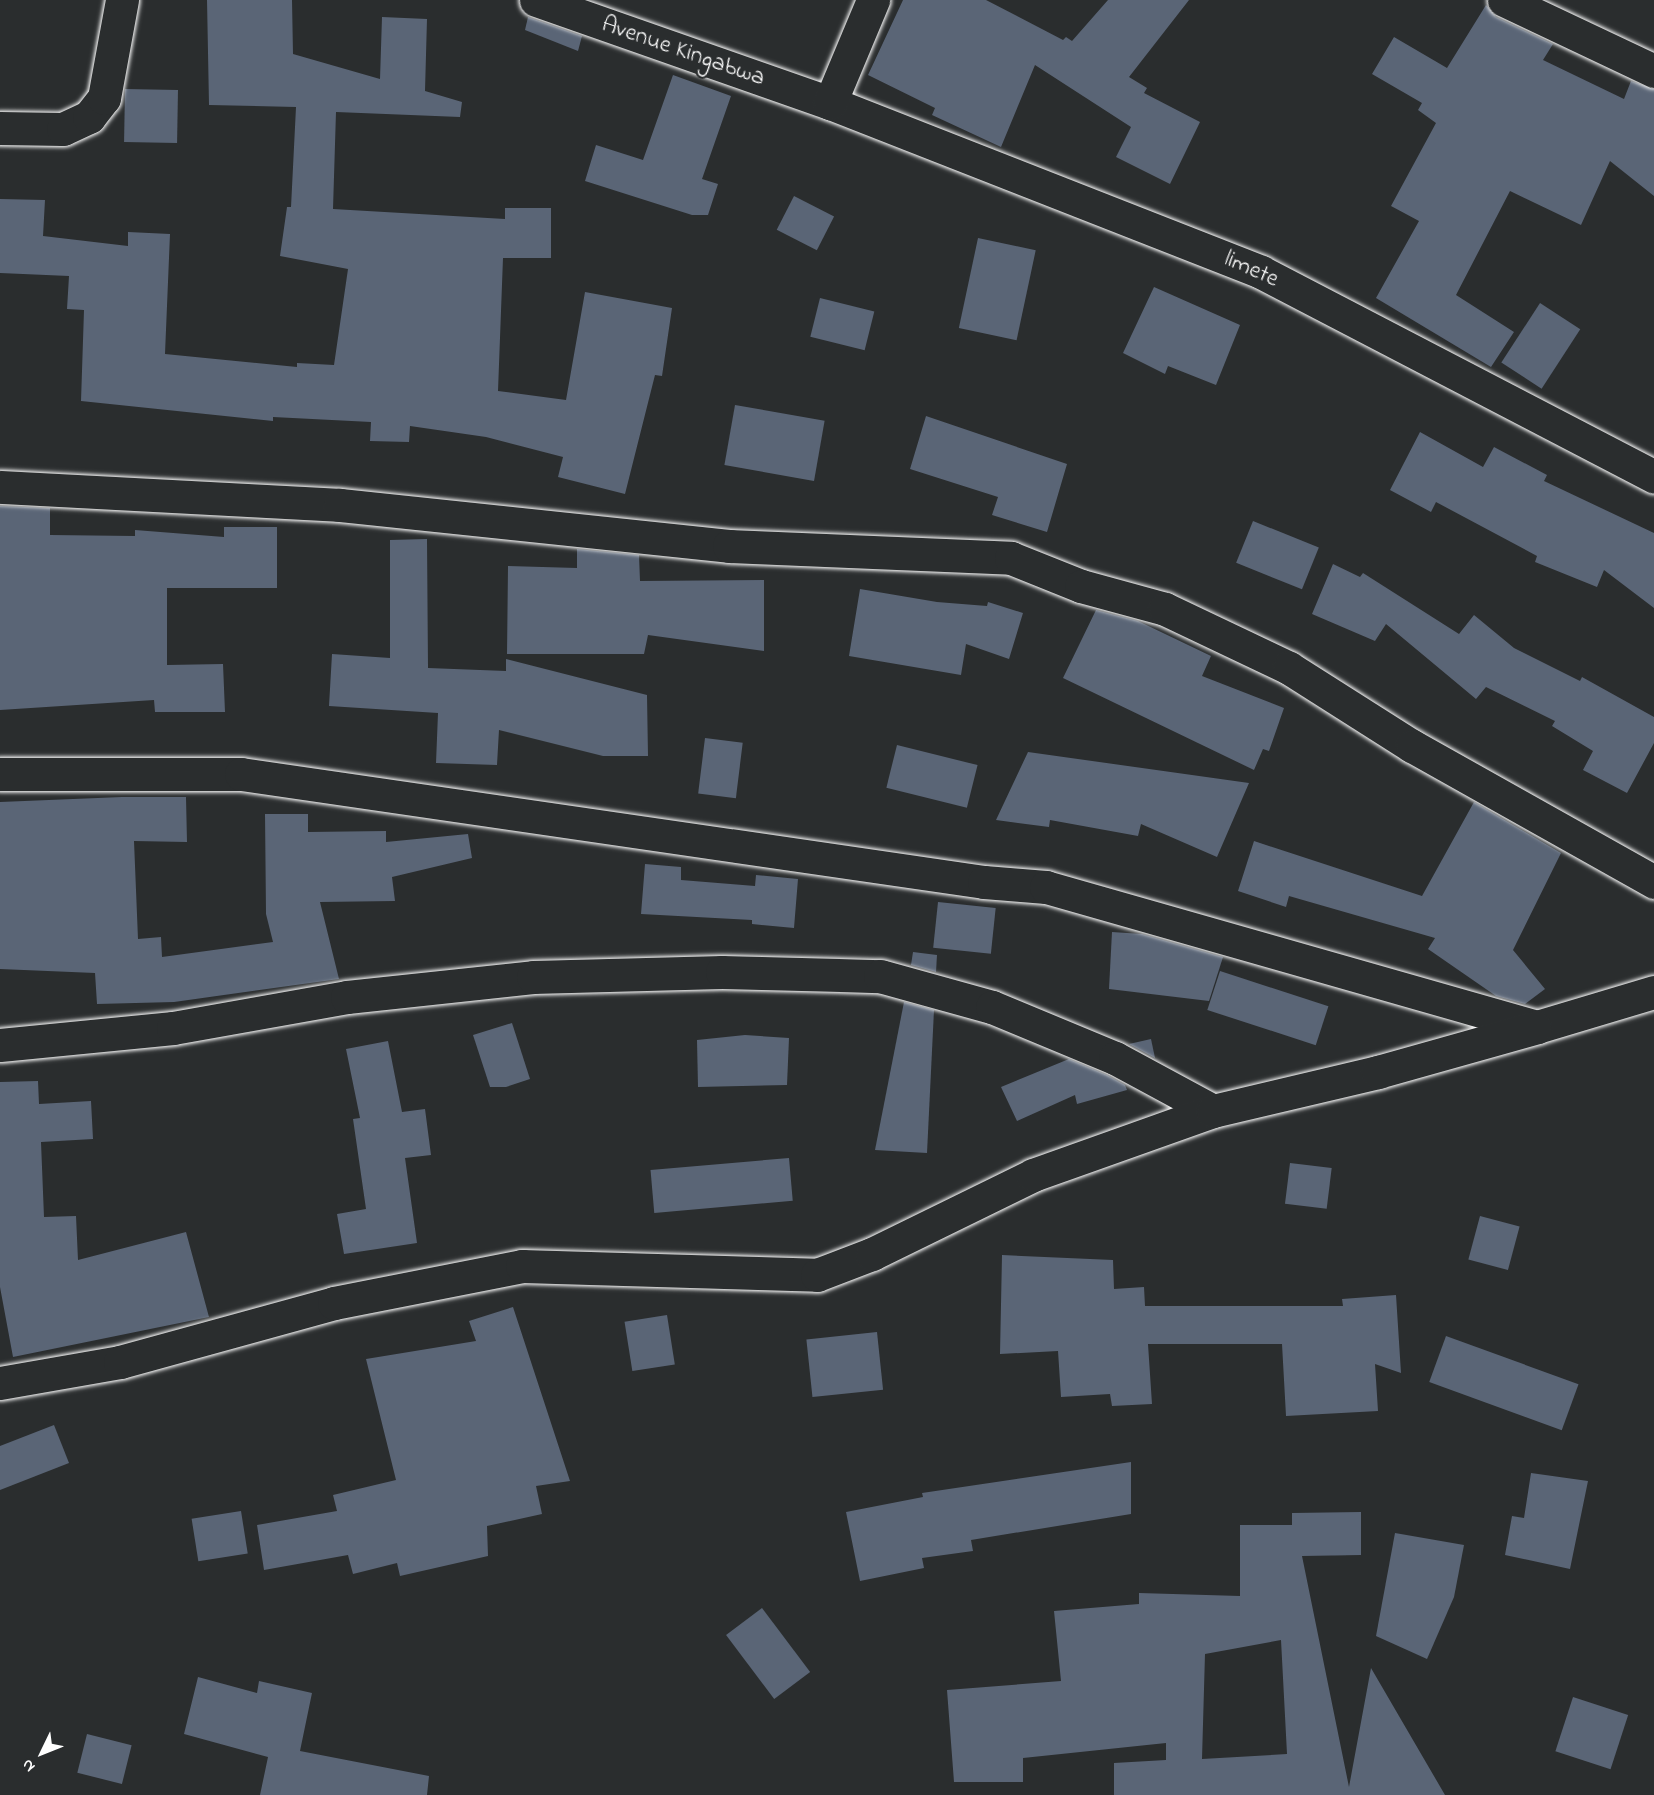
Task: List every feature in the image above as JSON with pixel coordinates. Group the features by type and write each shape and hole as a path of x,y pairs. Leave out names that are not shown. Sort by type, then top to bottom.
{"street":[{"path":"0,128 63,129 89,117 104,98 122,0"},
{"name":"Avenue Kingabwa","path":"536,0 830,103"},
{"path":"830,103 873,0"},
{"path":"1504,0 1654,71"},
{"name":"limete","path":"830,103 1262,272 1654,477"},
{"path":"0,487 340,505 729,546 1011,558 1081,586 1165,609 1289,668 1412,746 1654,882"},
{"path":"0,774 241,774 984,882 1046,886 1537,1027"},
{"path":"0,1045 173,1028 347,997 533,977 722,972 880,976 992,1007 1115,1058 1213,1111"},
{"path":"0,1383 120,1362 334,1303 522,1266 816,1275 872,1254 1033,1174 1213,1111 1378,1072 1654,992"}],"building":[{"path":"207,0 292,0 293,54 380,79 382,17 427,19 425,91 462,102 460,117 336,112 333,209 505,219 505,208 551,208 551,258 503,258 498,391 566,400 585,292 672,308 662,376 655,375 625,494 558,477 563,457 486,437 410,426 409,442 370,441 371,422 273,417 273,421 81,401 84,310 67,309 69,276 0,273 0,199 45,200 43,236 128,246 128,232 170,234 165,354 297,367 297,363 334,365 348,269 280,256 287,207 291,207 296,107 209,105"},
{"path":"903,0 986,0 1063,40 1066,37 1072,41 1108,0 1189,0 1129,77 1147,88 1144,93 1200,122 1170,184 1116,157 1131,127 1035,65 1001,147 932,115 935,108 868,75"},
{"path":"1486,5 1496,17 1553,44 1543,60 1624,99 1631,81 1654,89 1654,196 1610,161 1581,225 1510,191 1456,295 1514,332 1491,367 1376,298 1419,221 1391,206 1436,123 1418,110 1422,103 1372,74 1394,37 1447,68"},
{"path":"528,17 582,36 578,51 525,30"},
{"path":"673,75 731,96 702,179 718,184 708,215 692,215 585,181 596,145 643,160"},
{"path":"125,89 178,90 177,143 124,142"},
{"path":"794,196 834,216 817,250 777,230"},
{"path":"978,238 1036,250 1017,340 959,328"},
{"path":"1154,287 1240,325 1216,385 1168,366 1165,374 1123,353"},
{"path":"820,298 874,312 865,350 810,337"},
{"path":"1540,303 1580,329 1542,389 1501,363"},
{"path":"735,405 825,421 814,481 724,465"},
{"path":"926,416 1067,464 1047,532 992,515 998,497 910,469"},
{"path":"1420,432 1483,467 1494,447 1547,475 1544,481 1654,533 1654,608 1604,570 1597,587 1535,562 1537,556 1436,502 1431,512 1390,490"},
{"path":"0,506 50,508 50,535 135,536 135,530 224,537 224,527 277,527 277,588 167,588 167,665 223,664 225,712 155,712 154,700 0,710"},
{"path":"1253,521 1319,548 1302,589 1236,563"},
{"path":"427,539 428,668 506,671 506,659 647,695 648,756 603,756 499,730 497,765 436,763 438,713 329,706 332,654 390,658 390,540"},
{"path":"577,549 639,555 640,581 764,580 764,651 648,635 644,654 507,654 508,566 577,568"},
{"path":"1333,564 1360,577 1363,573 1459,634 1474,615 1514,648 1580,681 1582,677 1654,717 1654,743 1627,793 1583,770 1593,751 1552,726 1555,721 1486,687 1476,699 1386,624 1375,641 1312,614"},
{"path":"860,589 937,602 987,606 988,602 1023,613 1009,659 966,644 961,675 849,656"},
{"path":"1096,610 1138,621 1211,656 1202,676 1284,708 1269,751 1263,749 1254,770 1063,678"},
{"path":"705,738 743,743 736,798 698,794"},
{"path":"897,745 978,765 967,808 886,788"},
{"path":"1028,752 1249,783 1217,857 1141,824 1138,836 1050,820 1049,827 996,820"},
{"path":"186,797 187,842 134,841 138,939 161,937 162,957 273,942 266,914 265,814 308,814 308,832 386,831 386,842 468,834 472,858 392,877 395,901 320,902 339,979 174,1002 97,1004 95,973 0,969 0,802"},
{"path":"1474,802 1561,853 1513,950 1545,989 1525,1004 1496,996 1428,949 1435,938 1289,896 1286,907 1238,891 1254,841 1422,896"},
{"path":"645,864 681,867 681,880 755,886 756,875 798,879 794,928 752,924 752,920 641,914"},
{"path":"938,902 996,908 991,954 933,948"},
{"path":"1112,932 1142,934 1223,957 1209,1001 1109,989"},
{"path":"913,952 937,955 936,972 911,965"},
{"path":"1220,971 1328,1006 1316,1045 1207,1010"},
{"path":"904,1002 934,1010 927,1153 875,1150"},
{"path":"512,1023 530,1079 506,1087 490,1087 473,1035"},
{"path":"745,1035 789,1038 787,1085 698,1087 697,1040"},
{"path":"1151,1039 1155,1058 1129,1044"},
{"path":"388,1041 402,1112 425,1109 431,1155 405,1158 417,1243 344,1254 337,1214 366,1209 353,1119 360,1118 346,1049"},
{"path":"1069,1059 1107,1075 1125,1085 1127,1090 1077,1104 1075,1095 1017,1121 1001,1087"},
{"path":"38,1081 39,1104 91,1101 93,1139 41,1142 44,1217 76,1216 78,1260 186,1232 209,1317 13,1357 0,1287 0,1082"},
{"path":"789,1158 793,1201 654,1213 651,1170"},
{"path":"1290,1163 1332,1168 1327,1209 1285,1204"},
{"path":"1480,1216 1520,1227 1508,1270 1468,1259"},
{"path":"1002,1255 1113,1260 1114,1289 1144,1287 1145,1306 1343,1306 1342,1299 1396,1295 1401,1373 1375,1364 1378,1411 1286,1416 1282,1344 1148,1344 1152,1404 1112,1406 1110,1394 1061,1397 1058,1351 1000,1354"},
{"path":"513,1307 570,1481 536,1486 542,1514 487,1526 488,1556 400,1576 397,1563 353,1574 348,1555 264,1570 257,1525 337,1511 333,1495 396,1480 366,1359 476,1341 469,1321"},
{"path":"667,1315 675,1364 632,1371 625,1322"},
{"path":"877,1332 883,1390 812,1397 806,1339"},
{"path":"1446,1336 1578,1384 1562,1430 1429,1382"},
{"path":"54,1425 69,1463 0,1490 0,1446"},
{"path":"1131,1462 1131,1514 971,1540 973,1551 922,1558 924,1568 860,1581 846,1512 923,1497 922,1493"},
{"path":"1531,1473 1588,1481 1570,1569 1505,1555 1512,1516 1524,1518"},
{"path":"241,1511 248,1553 198,1561 192,1519"},
{"path":"1361,1512 1361,1555 1302,1556 1349,1787 1371,1668 1445,1795 1114,1795 1114,1763 1166,1760 1166,1743 1023,1758 1023,1782 954,1782 947,1690 1061,1681 1054,1611 1139,1604 1139,1593 1240,1596 1240,1525 1292,1525 1292,1513","holes":["1281,1640 1287,1754 1202,1759 1205,1654"]},
{"path":"1395,1533 1464,1545 1454,1597 1427,1659 1376,1636"},
{"path":"762,1608 810,1672 774,1699 726,1635"},
{"path":"198,1677 257,1693 259,1681 312,1693 300,1751 429,1776 427,1795 260,1795 268,1757 184,1734"},
{"path":"1573,1697 1628,1715 1611,1769 1555,1751"},
{"path":"87,1734 132,1745 122,1784 77,1773"}]}
